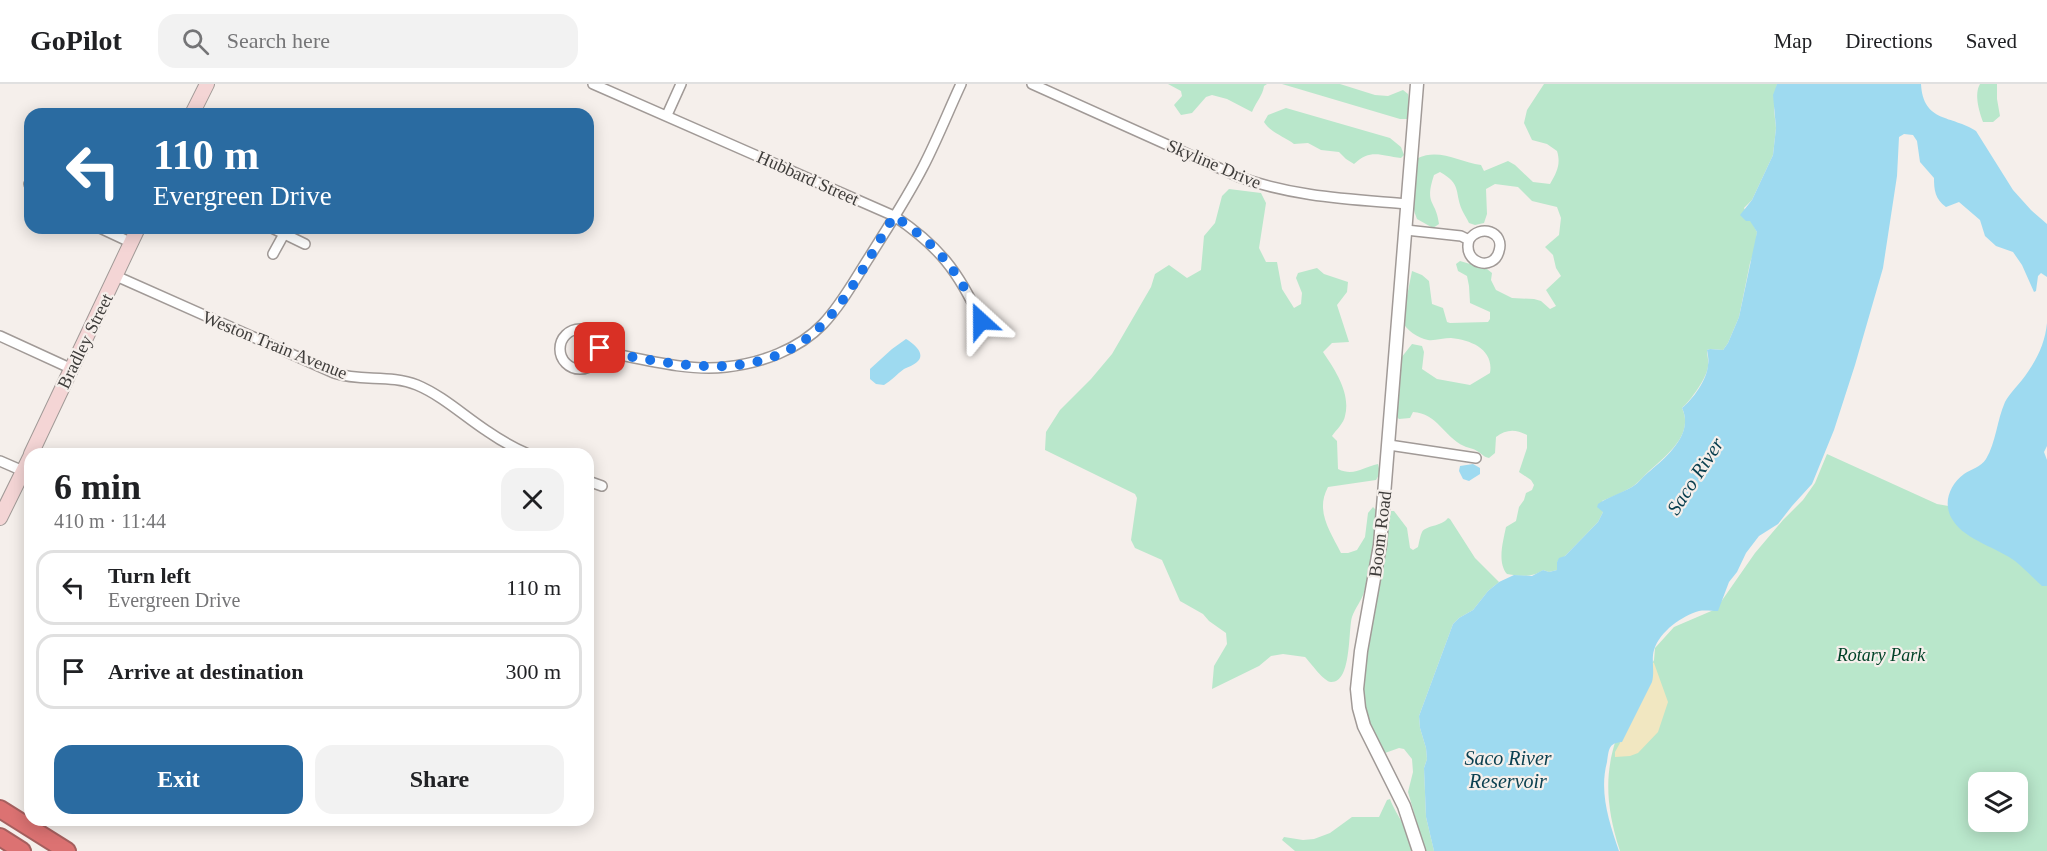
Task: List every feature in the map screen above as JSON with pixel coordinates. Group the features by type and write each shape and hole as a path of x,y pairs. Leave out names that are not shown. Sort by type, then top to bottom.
{"highway":[{"path":"0,809 24,824"},
{"path":"27,826 67,851"},
{"path":"0,837 22,851"}],"main road":[{"path":"195,108 207,84"},
{"name":"Bradley Street","path":"35,448 136,234"},
{"name":"Bradley Street","path":"0,518 23,471"}],"street":[{"name":"Hubbard Street","path":"593,84 894,216 939,251 962,282 981,321"},
{"path":"667,115 681,84"},
{"path":"600,351 686,366 711,368 742,365 779,354 812,333 843,299 894,216 923,167 961,84"},
{"name":"Skyline Drive","path":"1032,84 1239,177 1264,186 1318,197 1406,204"},
{"name":"Boom Road","path":"1417,84 1380,545 1361,651 1358,695 1364,726 1401,800 1419,851"},
{"path":"1406,230 1453,234 1469,240"},
{"path":"113,234 132,243"},
{"path":"273,254 284,234 305,244"},
{"name":"Weston Train Avenue","path":"117,276 334,373 354,378 394,378 417,385 441,398 488,432 517,448"},
{"path":"580,329 595,336 600,351 592,366 580,370 565,363 560,354 560,348 565,336 580,329"},
{"path":"0,336 72,369"},
{"path":"1389,445 1476,458"},
{"path":"0,460 23,471"},
{"path":"594,483 602,486"}],"green space":[{"path":"1168,84 1267,84 1252,112 1227,99 1212,95 1206,97 1192,113 1181,115 1174,105 1182,96 1181,91"},
{"path":"1282,84 1340,84 1375,95 1388,96 1403,90 1408,94 1410,110 1407,119 1400,119"},
{"path":"1544,84 1777,84 1774,110 1776,128 1773,155 1752,200 1744,208 1757,232 1739,317 1723,350 1707,350 1708,364 1705,376 1682,408 1685,418 1681,437 1669,453 1636,484 1602,501 1603,512 1598,522 1557,562 1557,570 1549,572 1543,570 1522,576 1507,574 1502,564 1502,552 1506,527 1516,521 1519,507 1526,493 1532,490 1534,485 1531,480 1519,472 1527,448 1527,435 1511,431 1500,434 1496,437 1495,453 1489,458 1457,442 1428,416 1413,412 1410,418 1399,419 1396,416 1401,358 1412,344 1422,346 1424,352 1422,369 1437,379 1470,385 1490,373 1489,358 1474,344 1451,338 1424,339 1406,327 1402,321 1412,271 1429,281 1432,304 1443,308 1447,322 1450,323 1488,322 1490,319 1490,312 1470,303 1467,276 1458,271 1456,264 1460,261 1487,269 1492,273 1491,280 1496,290 1512,298 1541,301 1550,309 1556,306 1546,290 1561,276 1556,268 1553,255 1545,247 1559,235 1561,218 1557,207 1532,201 1518,187 1495,184 1486,189 1487,214 1484,223 1475,225 1469,223 1462,210 1455,184 1440,172 1434,175 1430,192 1439,224 1433,228 1417,219 1412,197 1418,158 1434,154 1481,165 1484,171 1508,161 1533,182 1550,184 1558,168 1557,151 1547,144 1532,140 1524,123 1527,110"},
{"path":"1980,84 1997,84 2000,116 1993,122 1983,122 1981,118 1977,98"},
{"path":"1286,108 1390,138 1401,147 1404,155 1401,158 1371,155 1354,164 1339,152 1321,150 1308,143 1294,144 1274,132 1264,122 1268,115"},
{"path":"1229,189 1261,193 1266,203 1259,248 1266,262 1277,262 1282,289 1294,308 1301,304 1302,293 1296,278 1298,273 1317,268 1324,274 1348,282 1347,292 1337,305 1349,342 1332,343 1323,352 1341,382 1346,399 1344,419 1332,436 1337,441 1338,469 1354,472 1378,464 1380,473 1376,480 1328,487 1324,496 1326,521 1341,553 1357,550 1365,537 1368,513 1373,507 1376,510 1369,572 1363,595 1352,617 1346,665 1338,680 1331,682 1321,675 1305,657 1283,654 1271,656 1259,666 1212,689 1214,666 1227,644 1226,633 1203,614 1180,601 1162,560 1135,548 1131,540 1137,498 1135,494 1045,450 1046,432 1060,410 1112,354 1151,287 1155,274 1169,265 1187,278 1201,270 1204,236 1215,223 1222,196"},
{"name":"Rotary Park","path":"1827,454 1937,504 2023,519 2047,529 2047,851 1620,851 1612,822 1609,773 1619,730 1654,660 1655,648 1674,627 1716,609 1755,553 1803,500 1815,483"},
{"path":"1394,511 1407,528 1410,548 1413,550 1418,547 1424,530 1450,519 1475,558 1499,582 1488,591 1473,610 1453,624 1419,716 1427,759 1424,768 1426,817 1434,851 1425,851 1408,792 1413,772 1412,759 1404,749 1399,748 1385,753 1380,749 1364,708 1364,672 1385,526 1388,512"},
{"path":"1390,799 1409,837 1411,851 1295,851 1282,840 1284,837 1314,839 1330,833 1352,817 1379,817 1387,800"}],"sand":[{"path":"1652,662 1668,702 1658,732 1638,753 1615,757 1619,740"}],"water":[{"name":"Saco River Reservoir","path":"1777,84 1921,84 1927,106 1940,116 1976,131 2013,190 2047,224 2047,277 2041,273 2038,276 2034,292 2022,265 2013,252 1996,246 1985,236 1980,220 1959,202 1946,207 1939,201 1934,178 1920,162 1917,141 1913,135 1904,134 1899,137 1897,176 1883,268 1834,430 1812,484 1778,524 1759,536 1746,553 1737,572 1729,582 1718,611 1699,611 1686,617 1672,625 1657,643 1653,654 1652,682 1622,742 1614,744 1608,754 1604,784 1605,796 1619,851 1434,851 1426,817 1424,768 1427,759 1419,716 1453,624 1473,610 1488,591 1499,582 1514,575 1532,576 1543,570 1549,572 1557,570 1559,558 1565,556 1598,522 1603,512 1597,507 1598,504 1635,485 1671,451 1682,435 1685,417 1682,408 1691,400 1705,377 1708,362 1707,350 1723,350 1739,317 1757,232 1750,221 1746,221 1740,215 1752,200 1773,155 1776,128 1773,95"},
{"path":"2047,323 2047,446 2044,452 2047,460 2047,586 2042,586 2015,561 1974,539 1959,528 1950,516 1948,503 1951,490 1958,479 1986,459 2005,402 2035,360 2042,346"},
{"path":"906,339 918,349 920,359 884,385 876,384 870,379 870,369"},
{"path":"1473,464 1480,468 1480,474 1469,481 1463,479 1459,471 1460,466"}],"route":[{"path":"600,348 600,351 686,366 711,368 742,365 779,354 823,325 843,299 894,216 939,251 962,282 981,321"}],"water label":[{"name":"Saco River","path":"1695,476"}]}
